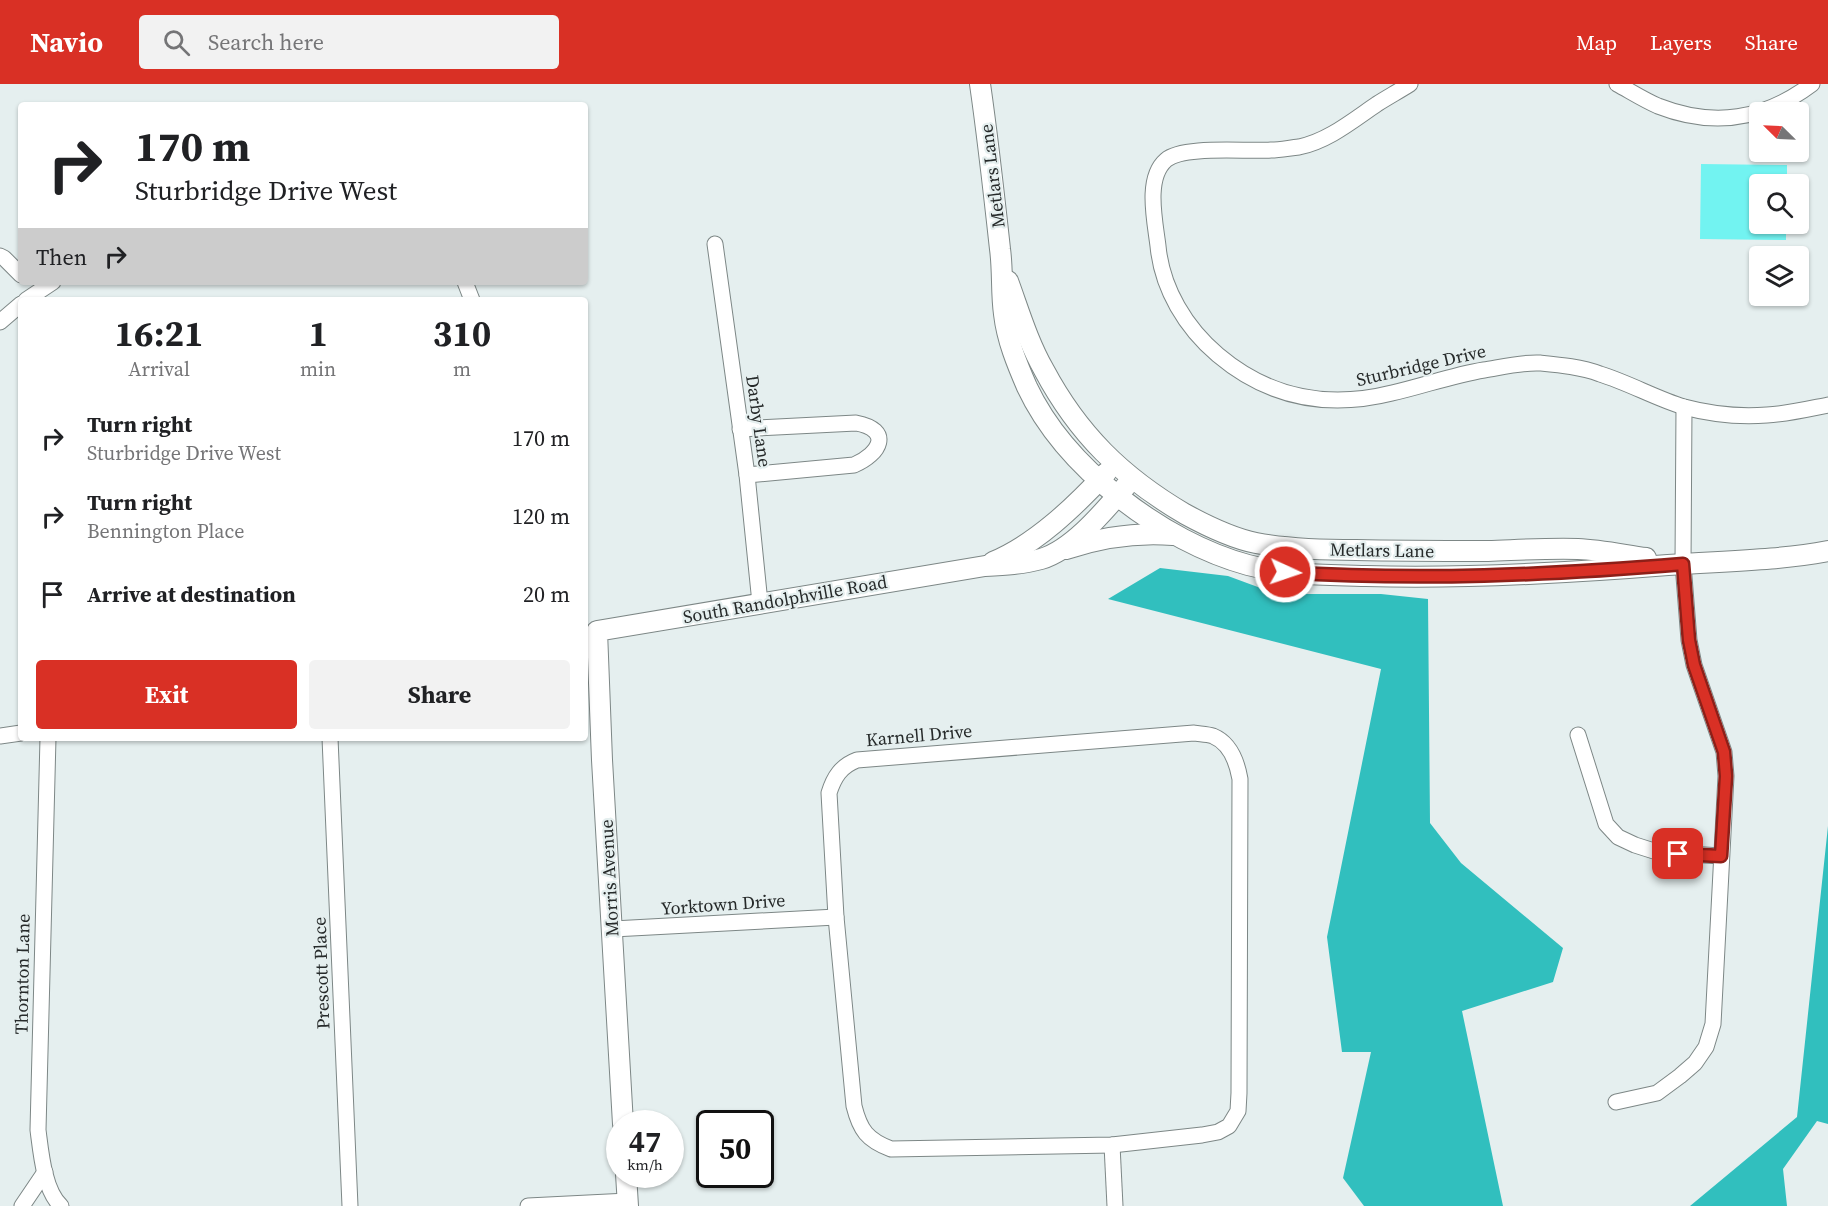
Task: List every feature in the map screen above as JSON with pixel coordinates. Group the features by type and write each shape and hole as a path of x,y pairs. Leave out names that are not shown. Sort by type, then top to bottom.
{"main road":[{"name":"Metlars Lane","path":"980,84 1002,268 1003,312 1009,342 1029,390 1053,429 1098,481 1177,536 1210,552 1248,565 1285,572 1395,577 1579,572 1772,558 1828,551"},
{"name":"Metlars Lane","path":"1002,268 1027,334 1055,389 1086,432 1114,464 1132,479 1165,502 1225,534 1256,543 1322,549 1382,551 1581,549 1683,564"},
{"name":"South Randolphville Road","path":"985,566 1004,558 1038,536 1114,464"},
{"name":"South Randolphville Road","path":"591,633 760,603 1043,558 1058,551 1098,519 1132,479"},
{"path":"1058,551 1104,538 1151,534 1177,536"},
{"name":"Morris Avenue","path":"591,633 602,760 622,1110"},
{"path":"627,1188 628,1204"}],"street":[{"name":"Sturbridge Drive","path":"1410,84 1324,139 1302,146 1273,150 1196,151 1180,154 1167,159 1157,171 1153,184 1158,250 1164,275 1175,303 1189,326 1227,363 1255,380 1278,390 1305,398 1333,402 1389,394 1469,372 1536,363 1599,373 1684,407 1727,414 1768,415 1828,405"},
{"path":"1617,84 1656,105 1688,116 1736,118 1769,110 1812,84"},
{"name":"Darby Lane","path":"715,244 747,476 760,603"},
{"path":"0,256 18,272"},
{"path":"30,291 45,285"},
{"path":"0,322 18,307"},
{"path":"1616,1102 1657,1093 1695,1063 1706,1047 1713,1024 1726,776 1724,752 1694,665 1689,640 1683,564 1684,407"},
{"path":"740,429 856,423 874,429 878,437 875,452 866,460 854,465 747,476"},
{"path":"0,736 18,733"},
{"name":"Karnell Drive","path":"1194,733 1213,736 1227,747 1237,765 1240,779 1238,1111 1229,1126 1218,1132 1112,1145 891,1149 878,1144 866,1135 857,1118 854,1106 836,917 830,793 833,780 849,763 857,760 1194,733"},
{"path":"1578,735 1606,824 1618,837 1657,852 1721,856"},
{"name":"Thornton Lane","path":"48,741 38,1130 45,1172 54,1200 61,1206"},
{"name":"Prescott Place","path":"330,741 350,1206"},
{"name":"Yorktown Drive","path":"613,929 836,917"},
{"path":"1112,1145 1116,1206"},
{"path":"22,1206 45,1172"},
{"path":"528,1206 628,1204"}],"shaded area":[{"path":"1701,164 1787,165 1787,174 1749,174 1749,234 1786,234 1786,240 1700,239"},
{"path":"1160,568 1228,576 1277,594 1381,594 1428,599 1430,823 1461,863 1563,948 1553,982 1462,1011 1503,1206 1364,1206 1343,1178 1371,1052 1342,1052 1327,937 1381,669 1108,599"},
{"path":"1828,826 1828,1124 1817,1121 1783,1169 1787,1206 1690,1206 1797,1117"}],"route":[{"path":"1285,572 1395,577 1486,576 1683,564 1689,640 1694,665 1717,727 1724,752 1726,776 1721,856 1678,854"}]}
